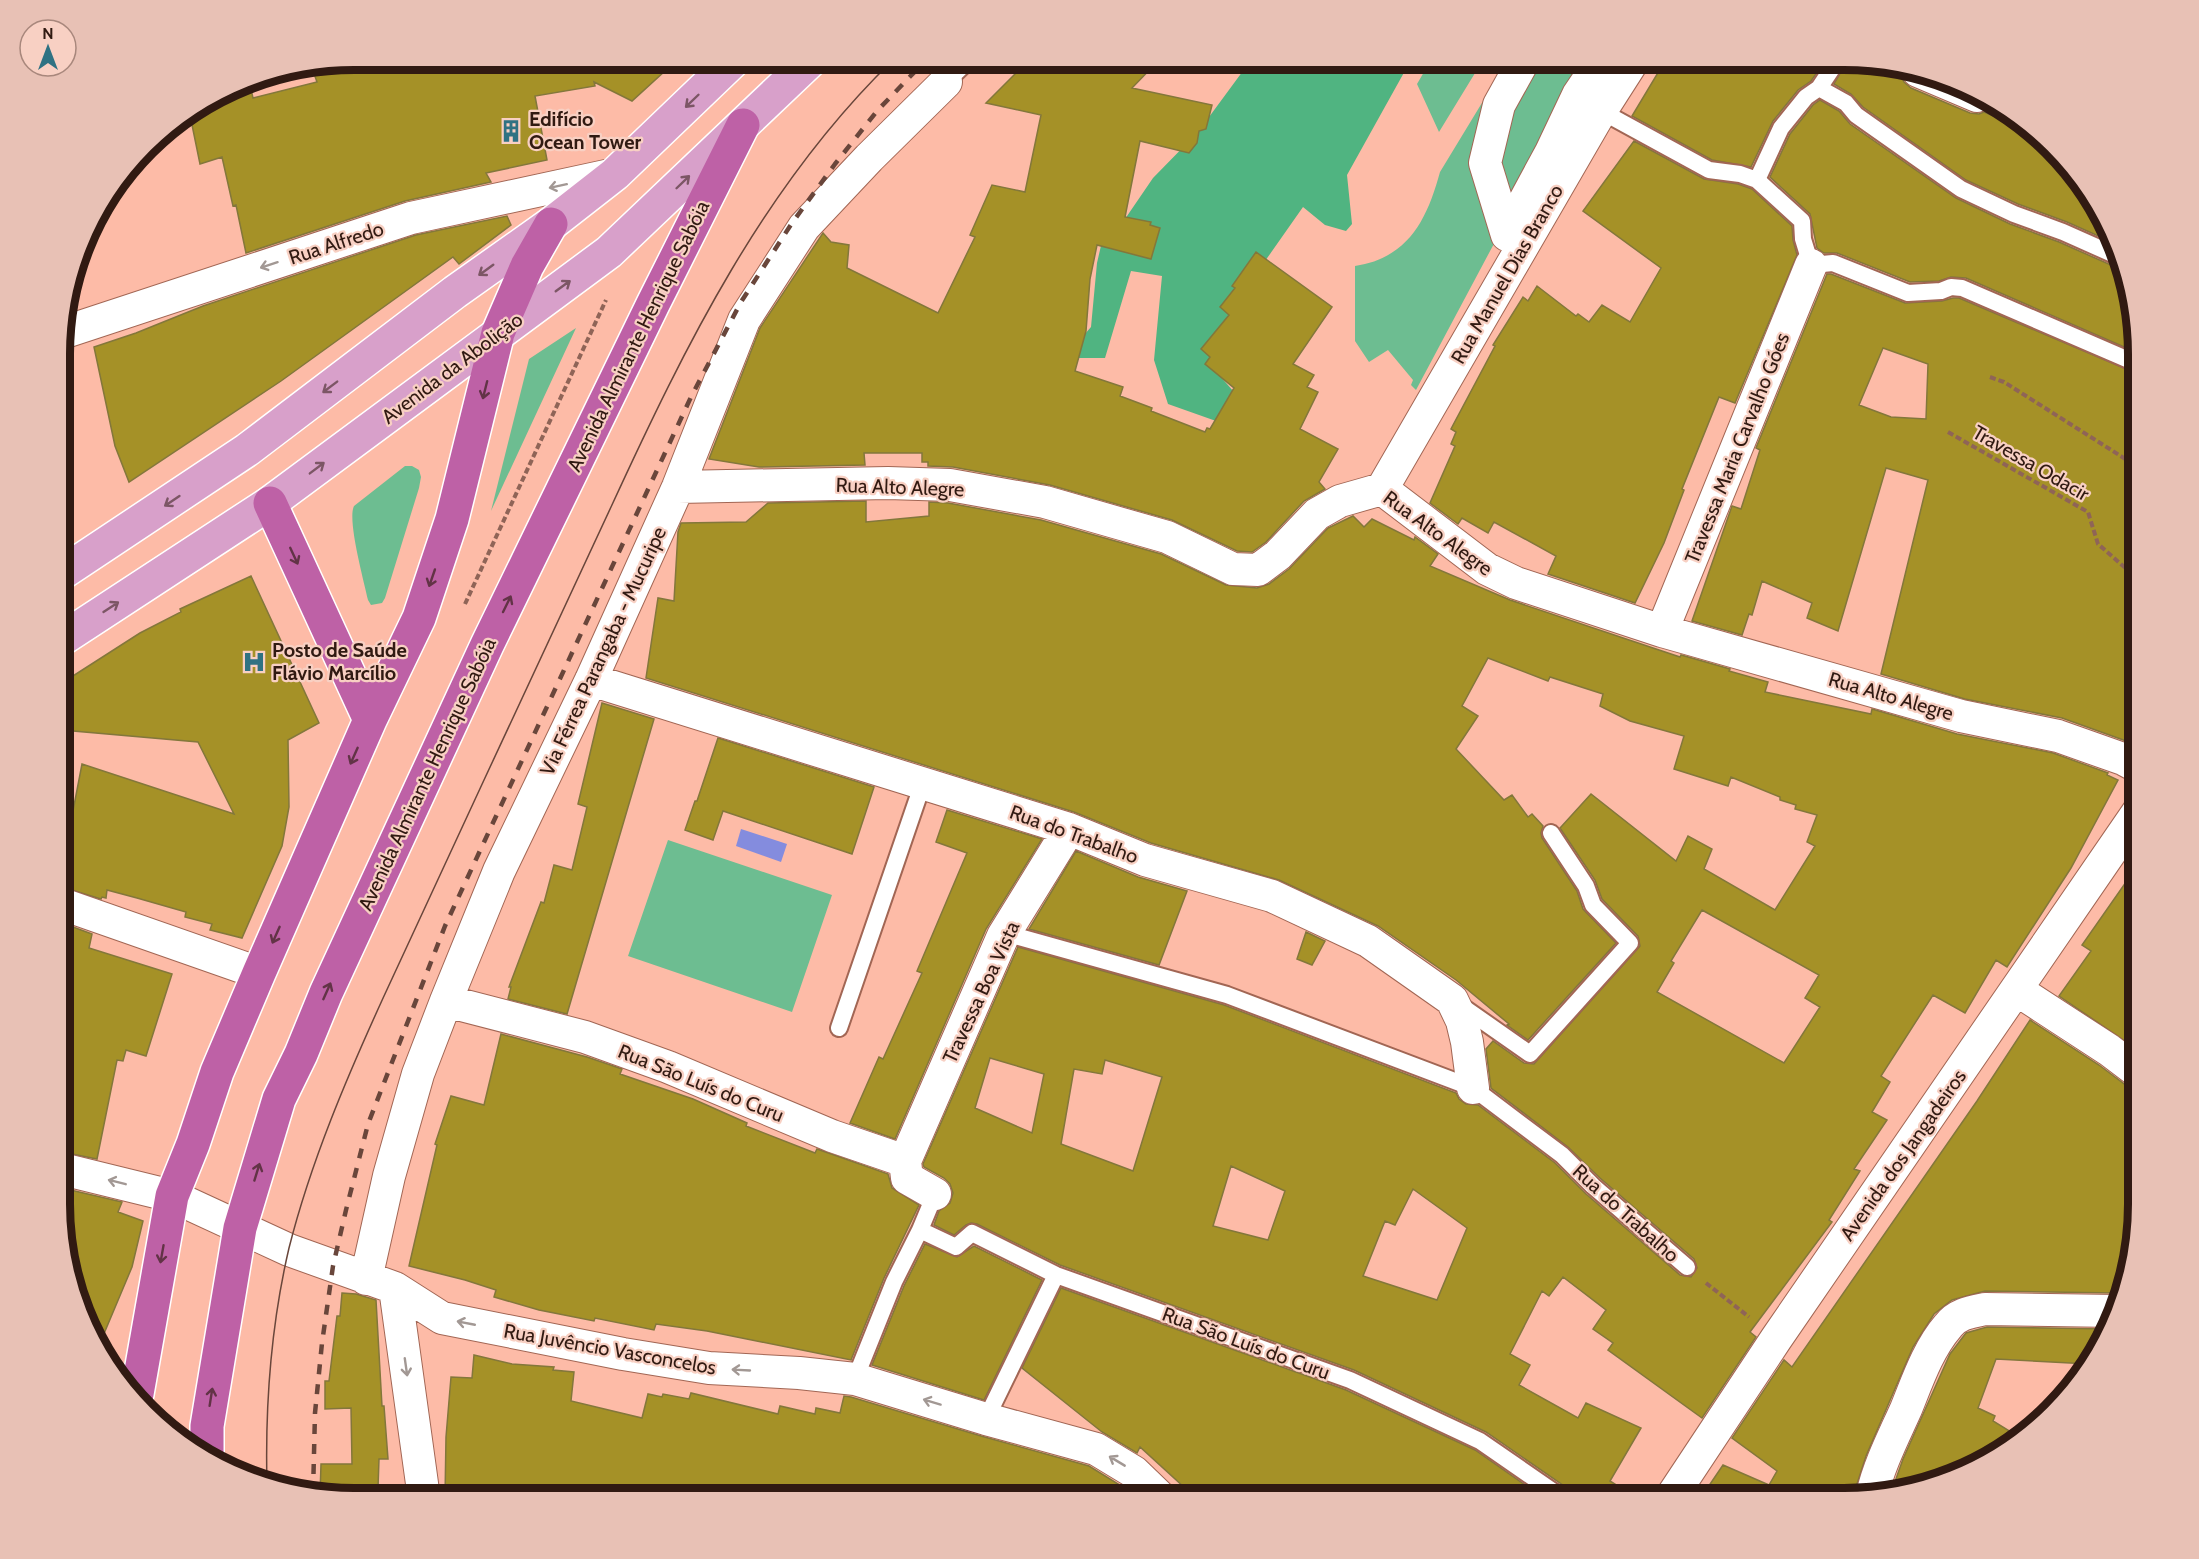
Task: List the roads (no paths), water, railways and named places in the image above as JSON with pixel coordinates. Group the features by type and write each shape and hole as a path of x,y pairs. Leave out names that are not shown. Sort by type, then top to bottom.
{"highway":[{"name":"Avenida Almirante Henrique Sabóia","path":"207,1448 207,1426 240,1228 279,1099 492,634 743,125"},
{"path":"137,1388 172,1196 217,1072 259,973 370,720 419,618 452,519 498,333 526,266 550,224"},
{"path":"270,503 370,720"}],"main road":[{"path":"70,568 247,450 455,292 550,224 615,174 724,70"},
{"name":"Avenida da Abolição","path":"70,634 270,503 609,252 801,70"}],"street":[{"path":"1507,235 1485,162 1499,105 1518,70"},
{"path":"1424,390 1551,152 1578,95 1594,70"},
{"name":"Rua Manuel Dias Branco","path":"1382,489 1627,70"},
{"name":"Via Férrea Parangaba - Mucuripe","path":"380,1283 389,1176 418,1074 499,871 591,680 678,487 744,320 804,227 869,158 946,82"},
{"name":"Rua Alfredo","path":"72,330 411,218 615,174"},
{"name":"Travessa Maria Carvalho Góes","path":"1662,631 1811,264"},
{"name":"Rua Alto Alegre","path":"678,487 888,483 951,485 1045,502 1167,537 1233,569 1258,570 1278,555 1317,514 1341,501 1382,489 1500,577 1662,631 1961,716 2058,736 2128,762"},
{"name":"Rua do Trabalho","path":"591,680 1069,829 1145,860 1272,896 1368,941 1452,1000"},
{"name":"Avenida dos Jangadeiros","path":"1677,1488 1776,1339 2128,827"},
{"name":"Travessa Boa Vista","path":"905,1161 1005,933 1069,829"},
{"path":"70,906 259,973"},
{"path":"2017,990 2128,1064"},
{"path":"1452,1000 1462,1020 1473,1088"},
{"name":"Rua São Luís do Curu","path":"446,1001 585,1037 668,1067 832,1136 905,1161"},
{"path":"905,1161 907,1178 935,1194"},
{"name":"Rua Juvêncio Vasconcelos","path":"70,1171 172,1196 289,1250 380,1283 442,1318 623,1354 709,1368 855,1379 986,1419 1096,1449 1134,1472 1151,1488"},
{"path":"380,1283 422,1488"},
{"path":"1874,1487 1877,1473 1922,1371 1948,1325 1964,1313 1985,1309 2108,1311"}],"lane":[{"path":"946,82 959,70"},
{"path":"1757,180 1781,128 1806,97 1819,88 1831,70"},
{"path":"1819,88 1846,103 1856,115 1961,189 2109,253"},
{"path":"1601,111 1709,170 1740,174 1757,180 1803,221 1803,239 1811,264 1833,263 1908,293 1941,291 1951,287 1962,288 2128,360"},
{"path":"839,1028 923,783"},
{"path":"1452,1000 1530,1054 1630,943 1593,905 1586,886 1551,833"},
{"name":"Rua do Trabalho","path":"1005,933 1227,995 1473,1088 1562,1155 1593,1186 1687,1267"},
{"path":"855,1379 894,1282 935,1194"},
{"name":"Rua São Luís do Curu","path":"920,1230 956,1247 972,1233 1056,1275 1350,1380 1480,1441 1548,1488"},
{"path":"986,1419 1056,1275"}],"water":[{"path":"741,829 787,844 781,862 736,846"}],"tram line":[{"path":"267,1474 270,1366 289,1248 319,1151 357,1057 639,447 699,328 731,270 805,160 847,108 883,70"}],"railway":[{"path":"313,1485 315,1413 322,1343 333,1266 346,1210 368,1124 445,926 691,397 741,302 792,223 835,164 877,111 916,70"}],"place":[{"name":"Edifício Ocean Tower","path":"511,131"},
{"name":"Posto de Saúde Flávio Marcílio","path":"254,662"}]}
